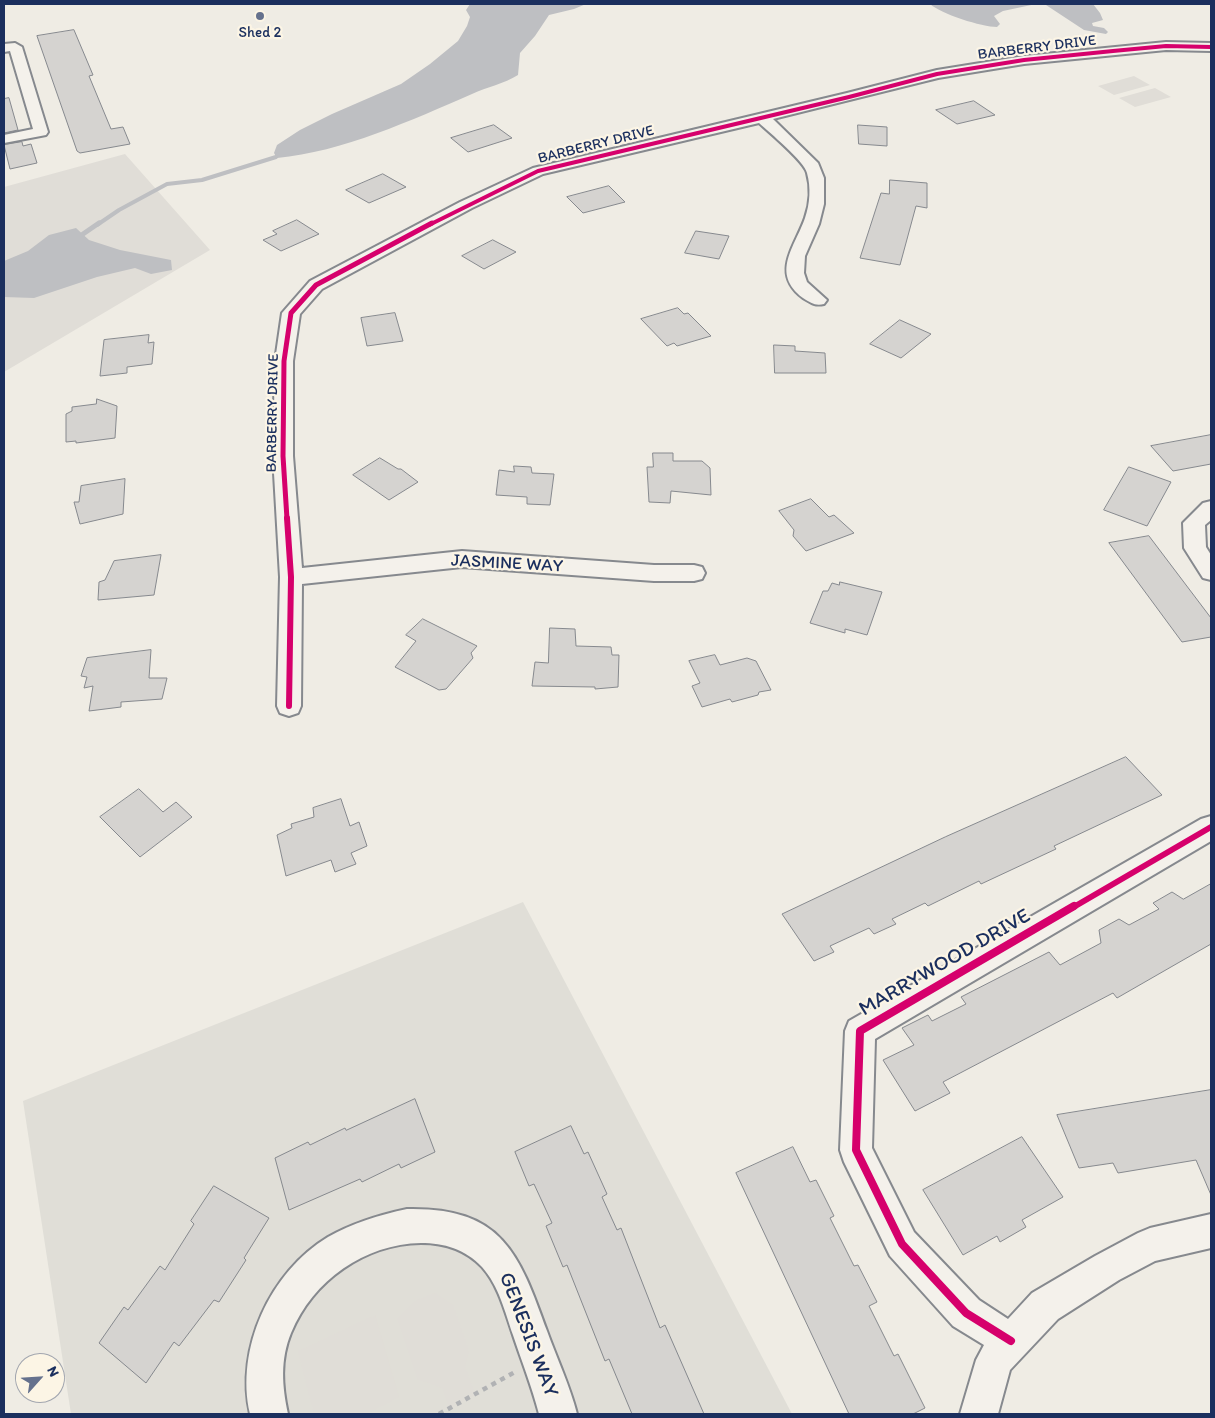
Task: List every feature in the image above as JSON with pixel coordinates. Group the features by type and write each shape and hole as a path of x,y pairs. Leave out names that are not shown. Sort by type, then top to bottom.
{"street":[{"name":"BARBERRY DRIVE","path":"289,706 291,577 283,456 284,361 291,314 316,285 466,205 538,171 763,118 937,74 1024,60 1113,51 1166,46 1211,47"},
{"path":"4,48 15,47 42,132 4,139"},
{"path":"763,118 813,166 816,174 818,185 814,217 794,262 798,283 818,300"},
{"path":"1211,508 1194,523 1195,548 1211,572"},
{"name":"JASMINE WAY","path":"291,577 462,558 654,573 694,573"},
{"name":"MARRYWOOD DRIVE","path":"1012,1341 966,1313 902,1244 856,1150 860,1030 1211,828"},
{"name":"GENESIS WAY","path":"269,1414 264,1384 267,1355 276,1328 286,1306 321,1264 341,1250 368,1237 409,1226 427,1225 448,1227 478,1241 502,1265 520,1306 558,1414"},
{"path":"979,1414 994,1360 1045,1306 1107,1268 1150,1245 1211,1231"}],"path":[{"path":"439,1414 539,1359"}],"shaded area":[{"path":"470,4 586,4 549,15 535,36 520,53 518,75 513,78 376,134 302,155 277,158 274,153 277,145 300,130 401,84 430,64 458,41 470,17 466,10"},
{"path":"930,4 1036,4 1003,11 994,16 1000,24 997,27 962,19 943,12"},
{"path":"1036,4 1093,4 1103,20 1092,23 1093,26 1104,28 1108,32 1106,34 1084,30 1046,5"},
{"path":"1134,76 1150,85 1114,95 1098,86"},
{"path":"1155,88 1171,97 1135,107 1119,98"},
{"path":"125,154 210,250 4,372 4,187"},
{"path":"76,228 89,240 120,250 171,260 172,270 151,274 135,268 97,277 34,298 4,297 4,261 28,251 49,235"},
{"path":"523,902 792,1414 71,1414 65,1375 65,1353 62,1353 23,1101"},
{"path":"435,1293 453,1305 469,1351 465,1367 475,1395 449,1409 442,1388 417,1379 397,1319 417,1300"},
{"path":"375,1315 399,1397 367,1414 314,1414 298,1351"}],"building":[{"path":"74,30 93,75 89,76 111,129 123,127 130,144 80,153 77,151 37,36"},
{"path":"9,98 18,130 4,133 4,99"},
{"path":"974,101 995,115 957,124 936,110"},
{"path":"494,125 512,138 468,152 451,138"},
{"path":"858,125 887,127 887,146 859,144"},
{"path":"22,142 23,146 31,144 37,163 10,169 4,145"},
{"path":"383,174 406,187 369,203 346,190"},
{"path":"890,180 927,183 927,208 916,206 900,265 860,258 881,193 889,194"},
{"path":"609,186 625,202 583,213 567,197"},
{"path":"297,220 319,234 281,251 263,240 277,234 273,231"},
{"path":"696,231 729,236 719,259 685,253"},
{"path":"493,240 516,252 484,269 462,256"},
{"path":"678,308 684,314 688,313 711,336 677,346 674,343 667,346 641,319"},
{"path":"395,313 403,341 367,346 361,318"},
{"path":"900,320 931,334 901,358 870,344"},
{"path":"149,335 148,343 154,342 152,364 127,367 127,373 100,376 104,340"},
{"path":"774,345 795,346 795,351 825,353 826,373 775,373"},
{"path":"97,399 117,406 115,438 76,443 76,441 66,442 66,414 72,411 72,407 96,404"},
{"path":"1211,435 1211,464 1173,471 1151,446"},
{"path":"653,453 673,453 673,461 702,461 710,468 711,495 671,491 670,503 649,502 647,467 653,467"},
{"path":"380,458 401,469 418,482 389,500 353,475"},
{"path":"514,466 531,467 532,473 554,474 550,505 527,504 527,497 496,495 499,470 514,472"},
{"path":"1129,467 1171,482 1147,526 1104,510"},
{"path":"125,479 123,514 80,524 74,502 79,502 81,486"},
{"path":"811,499 829,517 834,515 854,533 806,551 793,536 794,530 779,511"},
{"path":"1149,536 1211,618 1211,637 1182,642 1109,543"},
{"path":"161,555 154,595 98,600 99,582 105,580 114,561"},
{"path":"840,582 882,592 867,635 845,629 845,633 810,623 823,591 828,591 832,583 839,585"},
{"path":"423,619 477,646 471,653 473,658 446,689 439,690 395,667 416,641 406,635"},
{"path":"550,628 575,629 576,646 611,647 612,655 619,655 618,687 595,689 595,687 532,686 535,662 548,663"},
{"path":"151,650 149,678 167,678 162,699 121,702 121,707 89,711 93,686 84,688 87,677 81,676 87,658"},
{"path":"715,655 720,665 747,658 756,661 771,690 759,692 758,695 732,702 730,699 702,707 692,686 700,683 689,661"},
{"path":"1126,757 1162,795 1054,846 1056,849 981,884 979,881 928,906 925,903 892,919 896,924 874,934 869,928 830,946 834,952 814,961 782,914 945,837"},
{"path":"139,789 163,812 176,802 192,817 140,857 100,817"},
{"path":"341,799 350,826 359,822 367,846 351,853 356,864 335,872 331,860 286,876 277,835 292,828 291,824 314,817 313,808"},
{"path":"1211,884 1211,944 1117,998 1113,993 943,1082 950,1093 915,1111 883,1060 914,1045 902,1028 928,1015 932,1021 966,1004 961,997 1049,952 1060,965 1101,943 1099,930 1119,919 1129,925 1159,909 1153,903 1172,892 1183,899"},
{"path":"1211,1090 1211,1195 1196,1160 1118,1173 1113,1163 1079,1168 1057,1115"},
{"path":"415,1099 435,1152 401,1168 399,1164 362,1182 360,1179 289,1210 275,1158 308,1142 310,1145 345,1128 346,1130"},
{"path":"571,1126 584,1154 588,1152 607,1194 602,1197 617,1230 621,1228 660,1328 665,1325 704,1414 632,1414 609,1359 605,1361 567,1265 563,1267 546,1226 552,1223 534,1184 529,1186 515,1152"},
{"path":"1022,1137 1063,1197 1022,1220 1026,1227 1000,1242 997,1236 963,1255 923,1190"},
{"path":"793,1147 810,1182 816,1180 834,1216 830,1218 854,1266 858,1265 877,1302 869,1306 894,1356 898,1354 925,1408 913,1414 849,1414 736,1173"},
{"path":"214,1186 269,1218 244,1258 246,1260 219,1302 214,1300 179,1346 174,1342 146,1383 99,1343 124,1307 128,1310 160,1266 165,1270 194,1224 191,1221"}],"waterway":[{"path":"97,225 119,210 167,184 202,180 276,157"},
{"path":"83,234 99,223"}],"cycle path":[{"path":"289,706 291,577 283,456 284,361 291,313 316,285 466,205 538,171 849,97 937,74 1024,60 1113,51 1166,46 1211,47"},
{"path":"1011,1341 966,1313 902,1244 856,1150 860,1031 1211,827"}],"place":[{"name":"Shed 2","path":"260,16"}]}
